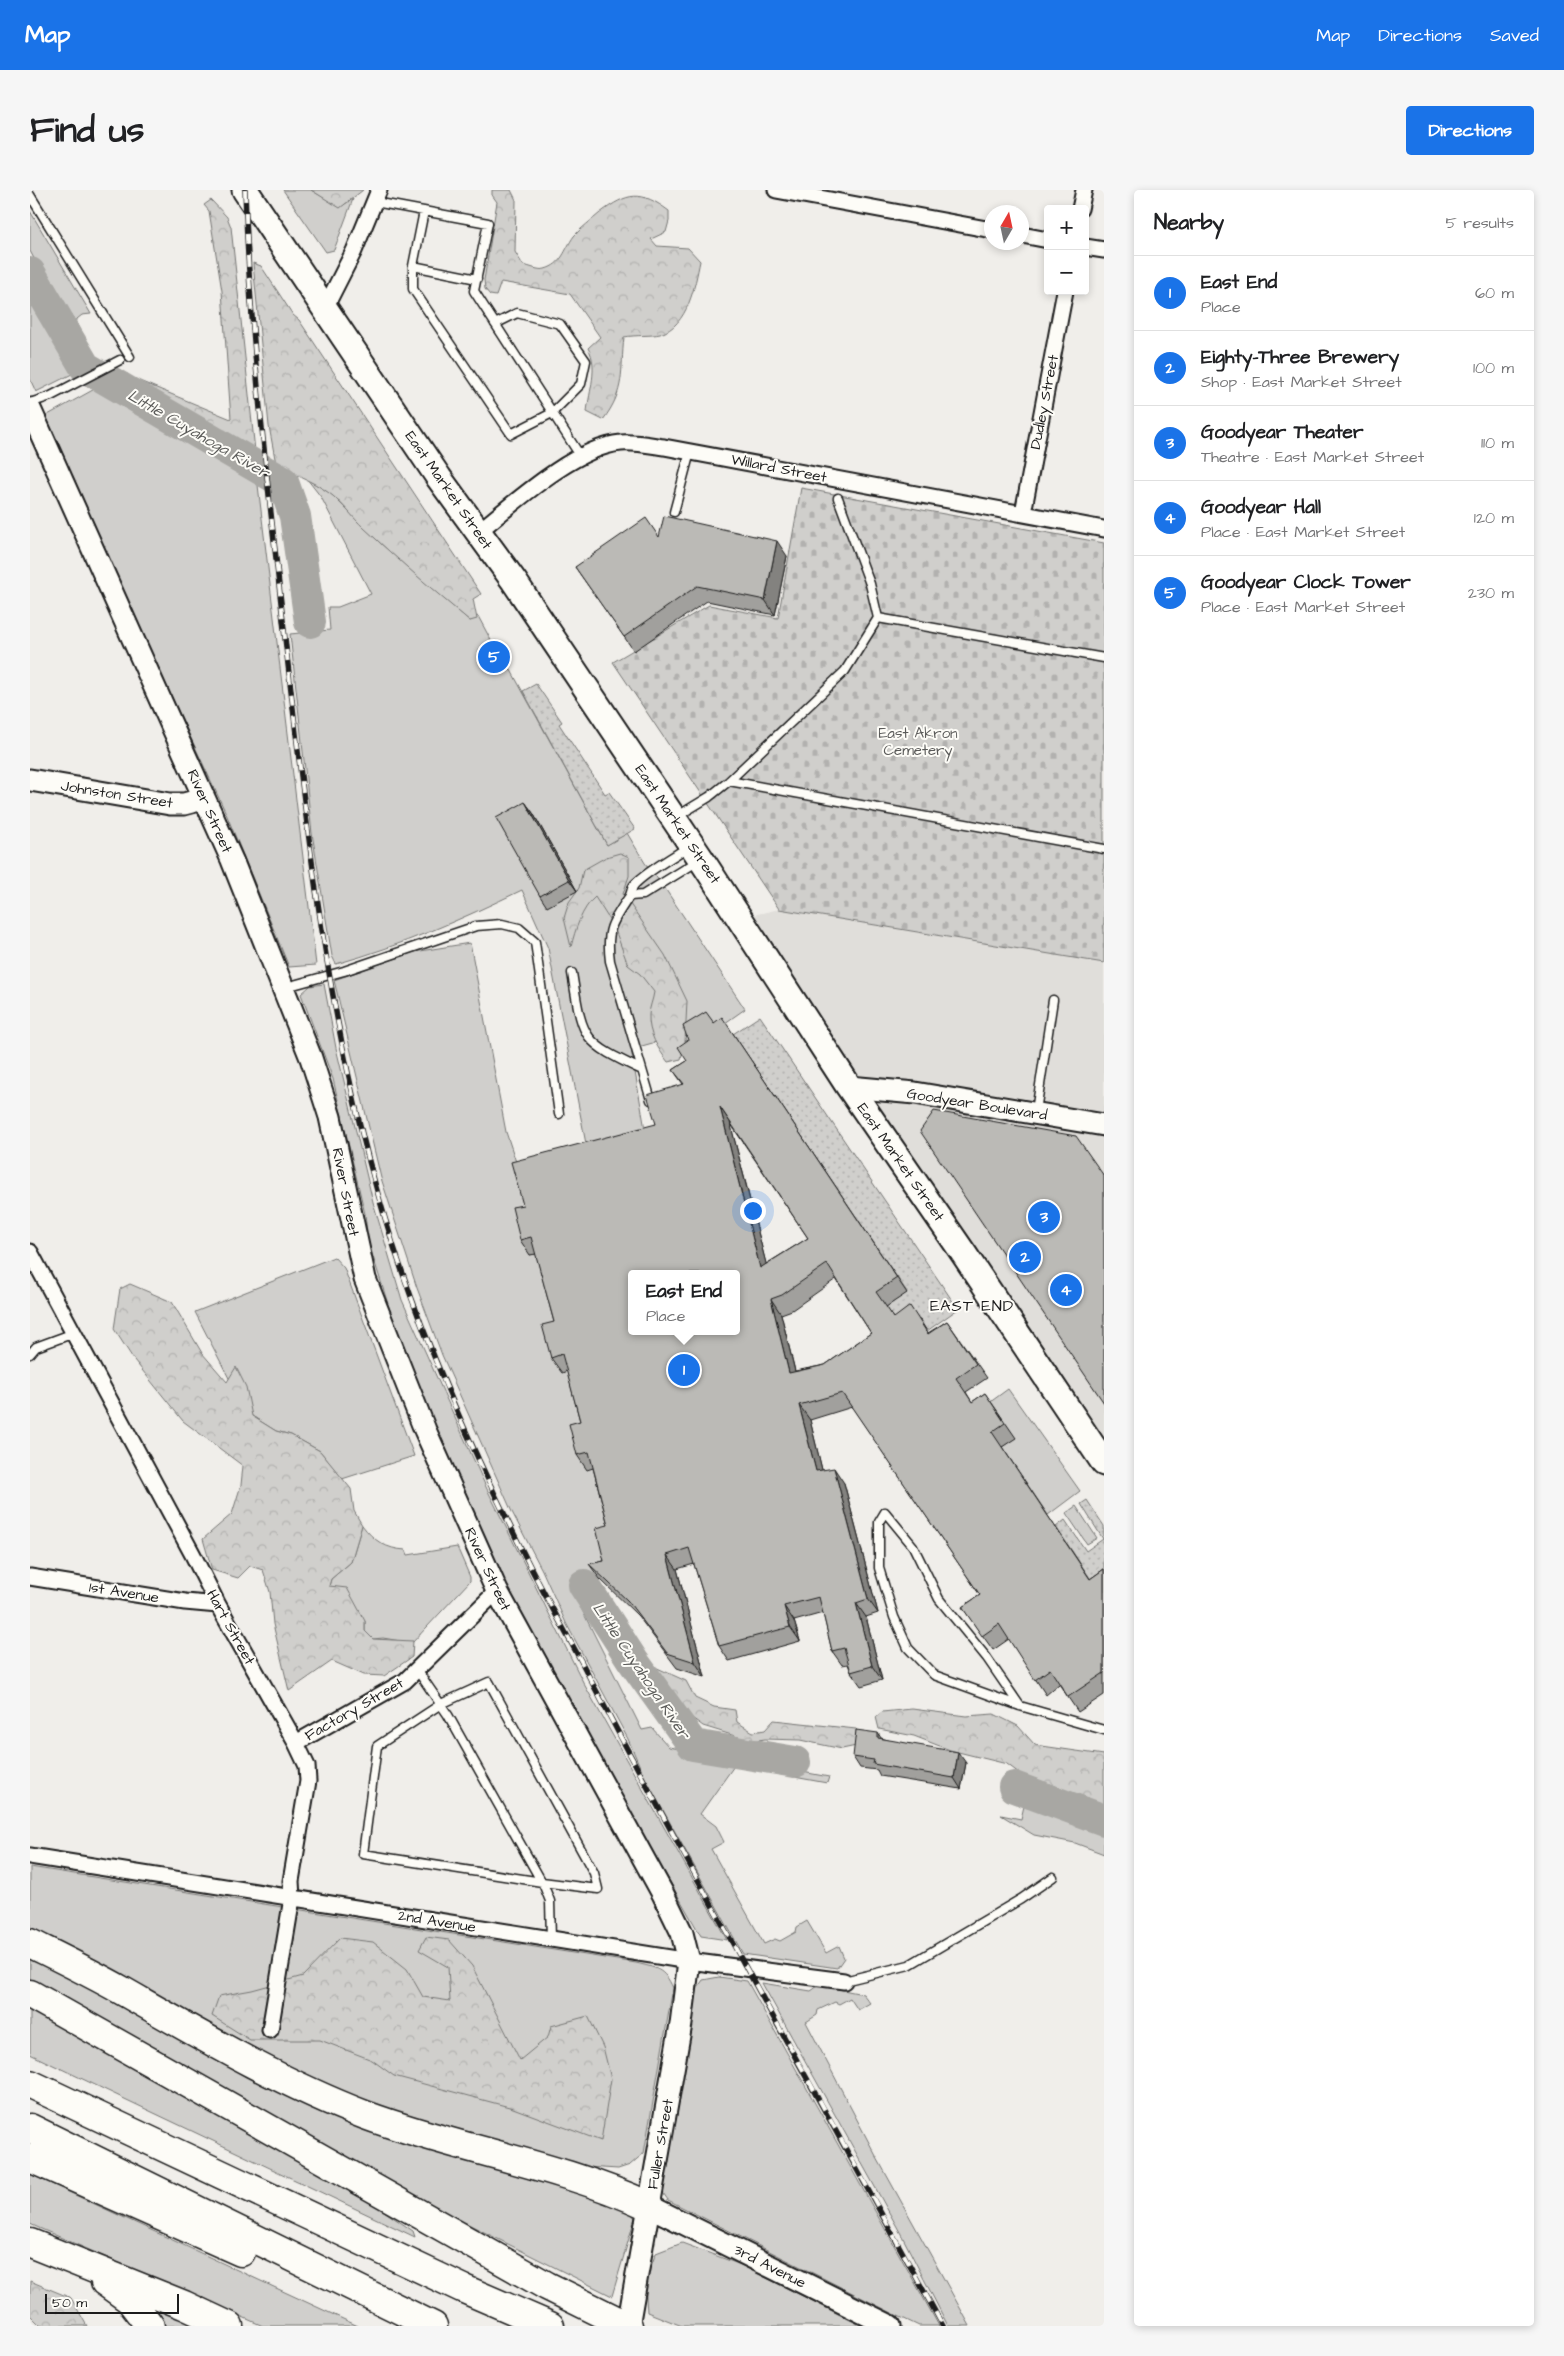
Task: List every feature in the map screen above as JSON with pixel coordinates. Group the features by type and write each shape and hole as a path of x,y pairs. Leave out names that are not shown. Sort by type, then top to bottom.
{"highway":[{"path":"30,1943 301,2088 366,2115 433,2137 581,2178 610,2188 649,2206"},
{"path":"30,1994 410,2210 547,2286 617,2321"},
{"path":"30,2084 464,2289 550,2326"},
{"path":"30,2128 433,2326"},
{"path":"30,2158 241,2252 433,2326"},
{"path":"30,2243 184,2305 228,2326"},
{"path":"73,2260 130,2300 150,2326"}],"main road":[{"name":"East Market Street","path":"245,190 439,478 514,581 674,818 849,1087 1104,1463"}],"street":[{"path":"776,190 984,229"},
{"path":"1081,205 1084,190"},
{"path":"325,308 354,252 377,196"},
{"path":"1029,236 1044,239"},
{"path":"1089,248 1104,250"},
{"name":"Dudley Street","path":"1023,513 1064,295"},
{"name":"River Street","path":"30,409 181,744 203,799 232,860 284,988 311,1058 330,1118 365,1279 425,1430 497,1591 663,1894 682,1933 689,1961"},
{"name":"Willard Street","path":"478,532 527,492 581,457 608,445 622,443 690,452 1104,529"},
{"name":"Johnston Street","path":"30,780 170,804 184,804 203,799"},
{"name":"Goodyear Boulevard","path":"849,1087 915,1093 1104,1126"},
{"name":"Hart Street","path":"30,1252 34,1270 74,1332 218,1605 296,1743 307,1766 308,1781 291,1881 292,1898 270,2030"},
{"name":"1st Avenue","path":"30,1577 185,1602 218,1605"},
{"name":"Factory Street","path":"296,1743 387,1692 417,1670 497,1591"},
{"name":"2nd Avenue","path":"30,1856 689,1961 844,1981"},
{"name":"Fuller Street","path":"617,2321 649,2206 689,1961"},
{"name":"3rd Avenue","path":"649,2206 890,2326"}],"lane":[{"path":"30,195 130,357"},
{"path":"377,196 424,211 488,224 474,291 581,457"},
{"path":"424,211 412,266 413,289 511,434 552,413 581,384 586,361 560,324 517,313 495,324"},
{"path":"412,266 477,279"},
{"path":"30,403 51,396 120,360"},
{"path":"674,512 690,452"},
{"path":"674,818 710,797 729,781 844,671 878,618 870,584 838,498"},
{"path":"878,618 1104,658"},
{"path":"729,781 1104,849"},
{"path":"630,896 643,895 696,851"},
{"path":"651,1100 610,961 608,942 611,924 619,909 630,896 633,885 696,851"},
{"path":"284,988 344,971 476,926 502,924 519,928 535,942 559,1114"},
{"path":"572,973 580,1019 588,1039 605,1053 642,1070"},
{"path":"1036,1113 1053,1000"},
{"path":"30,1354 36,1347 74,1332"},
{"path":"1020,1706 987,1658 939,1599 913,1546 885,1512 879,1522 879,1568 894,1617 908,1648 934,1675 1020,1706 1104,1730"},
{"path":"417,1670 441,1704 542,1882 550,1902 551,1939"},
{"path":"489,1682 594,1873 598,1889 363,1854 377,1746 441,1704 489,1682"},
{"path":"844,1981 909,1965 1021,1899 1053,1877"}],"shaded area":[{"path":"779,909 1104,963 1104,1121 850,1082 745,917"},
{"path":"864,1097 916,1102 1104,1134 1104,1451"}],"green space":[{"path":"283,190 311,190 340,207 353,199 334,250 326,252"},
{"path":"311,190 363,190 340,208"},
{"path":"492,190 511,190 516,200 515,252 523,265 545,269 556,264 574,236 587,224 610,206 634,196 650,200 669,211 666,232 651,239 657,246 688,248 700,261 689,304 684,314 670,330 660,334 624,337 619,390 603,420 587,412 593,371 593,363 588,348 600,337 570,294 501,282 496,296 490,295 485,289 484,280 497,202 492,195"},
{"path":"211,200 227,217 231,227 255,451 167,410 128,383 115,378 128,374 130,377 231,419 222,291 209,211 204,205"},
{"path":"30,211 91,314 82,315 77,319 76,330 70,326 30,251"},
{"path":"253,263 261,266 293,315 299,320 481,594 473,599 477,619 470,621 403,564 334,497 322,488 276,464 269,426"},
{"path":"30,298 74,373 36,392 30,379"},
{"path":"100,386 257,477 316,965 289,967 225,811 152,655 46,416"},
{"path":"307,479 330,493 379,542 470,621 478,616 494,646 480,652 489,671 507,663 607,845 627,833 645,863 664,887 745,1009 718,1028 693,1041 667,1039 631,1049 646,1135 587,1149 548,948 522,890 431,931 384,949 336,964 332,956 312,833 290,634 330,630 328,607 338,607 371,594 321,497"},
{"name":"East Akron Cemetery","path":"801,488 1104,543 1104,963 779,909 613,662 709,605 778,618"},
{"path":"536,684 562,722 559,724 605,794 609,792 635,829 607,845 523,691"},
{"path":"620,853 629,857 629,876 623,894 665,955 687,1001 685,1042 681,1059 668,1062 657,1046 649,1022 649,1012 654,992 640,974 628,965 614,927 595,897 583,913 571,947 564,918 569,902 579,888 583,870 606,857"},
{"path":"470,943 506,1132 521,1177 530,1255 541,1252 564,1337 562,1372 572,1368 618,1540 615,1575 571,1588 642,1730 652,1728 669,1747 829,1777 827,1783 734,1766 700,1814 716,1826 724,1842 711,1849 764,1944 775,1939 780,1941 796,1932 797,1927 807,1921 826,1953 839,1946 844,1958 837,1968 743,1954 644,1776 628,1739 566,1623 542,1570 512,1512 442,1355 417,1288 381,1178 334,980 414,952"},
{"path":"324,984 336,1048 373,1202 402,1300 486,1487 584,1684 727,1940 701,1936 517,1615 402,1348 368,1241 365,1214 333,1079 301,994 310,986"},
{"path":"760,1016 958,1309 927,1331 920,1321 904,1333 886,1307 907,1292 733,1034"},
{"path":"334,1257 344,1268 414,1456 342,1479 320,1451 291,1435 276,1431 252,1416 235,1390 195,1312"},
{"path":"130,1284 172,1302 202,1353 227,1382 236,1367 246,1387 252,1416 276,1431 291,1435 320,1451 351,1489 354,1511 362,1525 351,1562 331,1579 329,1586 347,1588 365,1621 365,1631 373,1639 413,1641 412,1657 384,1676 364,1675 332,1661 289,1691 273,1624 270,1592 263,1570 250,1566 238,1578 212,1570 203,1539 232,1514 241,1485 243,1466 183,1421 134,1360 114,1329 120,1289"},
{"path":"1008,1389 1080,1491 1048,1515 1002,1447 1015,1438 995,1408 978,1411"},
{"path":"1087,1500 1104,1526 1104,1591 1100,1593 1056,1527 1065,1520 1086,1551 1103,1539 1081,1504"},
{"path":"1076,1506 1097,1538 1087,1544 1066,1513"},
{"path":"362,1525 371,1536 381,1543 392,1548 406,1550 408,1555 457,1547 470,1577 470,1581 412,1643 383,1638 373,1639 365,1631 365,1621 329,1586 331,1579 351,1562"},
{"path":"655,1667 686,1681 695,1698 714,1707 735,1710 737,1722 753,1732 765,1730 774,1720 856,1729 863,1736 861,1745 842,1749 800,1740 765,1739 751,1741 703,1726 673,1704 660,1690"},
{"path":"912,1709 966,1716 994,1714 1018,1726 1035,1745 1104,1755 1104,1804 1031,1782 1007,1764 950,1750 914,1736 879,1729 876,1717 882,1712"},
{"path":"1024,1806 1104,1835 1104,1854 1075,1843 1034,1835 1001,1815 1021,1819"},
{"path":"30,1867 636,1963 659,1970 670,1981 673,1988 644,2153 630,2165 618,2169 587,2167 449,2129 366,2103 249,2051 30,1927"},
{"path":"426,1937 449,1940 472,1966 520,2060 548,2037 551,2026 588,2016 603,2047 611,2079 601,2141 513,2108 394,2076 372,2060 320,2040 250,2040 212,2016 219,1996 252,1990 303,1976 340,1938 373,1942 407,1969 423,1997 450,2001 448,1967 419,1950"},
{"path":"30,1954 263,2083 623,2203 635,2218 612,2296 420,2200 30,1981"},
{"path":"719,1977 747,1981 939,2326 919,2326 896,2315 668,2200 661,2190 698,1987 703,1980"},
{"path":"762,1983 811,1991 818,1986 833,1988 863,1994 870,2003 858,2010 850,1998 839,2004 835,2002 818,2010 817,2015 806,2022 876,2156 970,2326 948,2326 901,2234"},
{"path":"30,2006 365,2198 413,2231 415,2237 30,2054"},
{"path":"30,2174 358,2326 263,2326 30,2224"},
{"path":"682,2243 741,2265 862,2326 682,2326 647,2312 645,2282 656,2253"},
{"path":"30,2281 71,2298 87,2326 41,2326 30,2315"},
{"path":"151,2298 207,2326 163,2326 148,2306"}],"building":[{"path":"664,516 777,541 765,600 697,586 624,637 575,567 646,518 659,537"},
{"path":"496,641 504,657 487,666 479,650"},
{"path":"525,802 569,880 540,896 496,818"},
{"name":"EAST END","path":"706,1012 714,1023 722,1017 897,1278 876,1292 894,1318 910,1306 928,1334 947,1321 976,1364 956,1378 972,1402 985,1393 1005,1423 992,1432 1090,1579 1104,1569 1104,1673 1068,1697 1050,1669 1035,1680 999,1624 982,1636 962,1607 980,1595 842,1393 799,1405 816,1471 834,1468 868,1599 856,1603 872,1666 851,1672 844,1648 832,1651 819,1597 784,1606 790,1627 719,1646 689,1548 667,1555 695,1662 667,1653 628,1601 589,1564 604,1561 596,1528 608,1525 589,1452 577,1455 569,1424 580,1421 562,1354 551,1358 542,1325 554,1322 531,1237 520,1240 512,1207 523,1205 511,1162 656,1124 647,1095 684,1084 673,1070 687,1061 678,1047 688,1040 683,1026","holes":["720,1107 808,1238 760,1268","827,1264 871,1333 825,1365 789,1373 771,1299 782,1295"]},
{"path":"934,1111 1076,1136 1104,1176 1104,1403 920,1131"},
{"path":"856,1730 878,1733 878,1738 958,1752 954,1778 873,1764 874,1760 853,1757"}],"waterway":[{"name":"Little Cuyahoga River","path":"30,273 85,367 283,482 295,516 310,622"},
{"name":"Little Cuyahoga River","path":"584,1585 633,1661 693,1745 795,1762"},
{"name":"Little Cuyahoga River","path":"1014,1787 1104,1820"}],"railway":[{"path":"245,190 251,305 261,419 314,873 338,1023 353,1097 393,1244 422,1327 456,1410 532,1570 661,1813 943,2326"}],"place":[{"name":"Goodyear Clock Tower","path":"494,657"},
{"name":"Goodyear Theater","path":"1044,1217"},
{"name":"Eighty-Three Brewery","path":"1025,1257"},
{"name":"Goodyear Hall","path":"1066,1290"},
{"name":"East End","path":"684,1370"}],"district":[{"name":"EAST END","path":"972,1305"}]}
